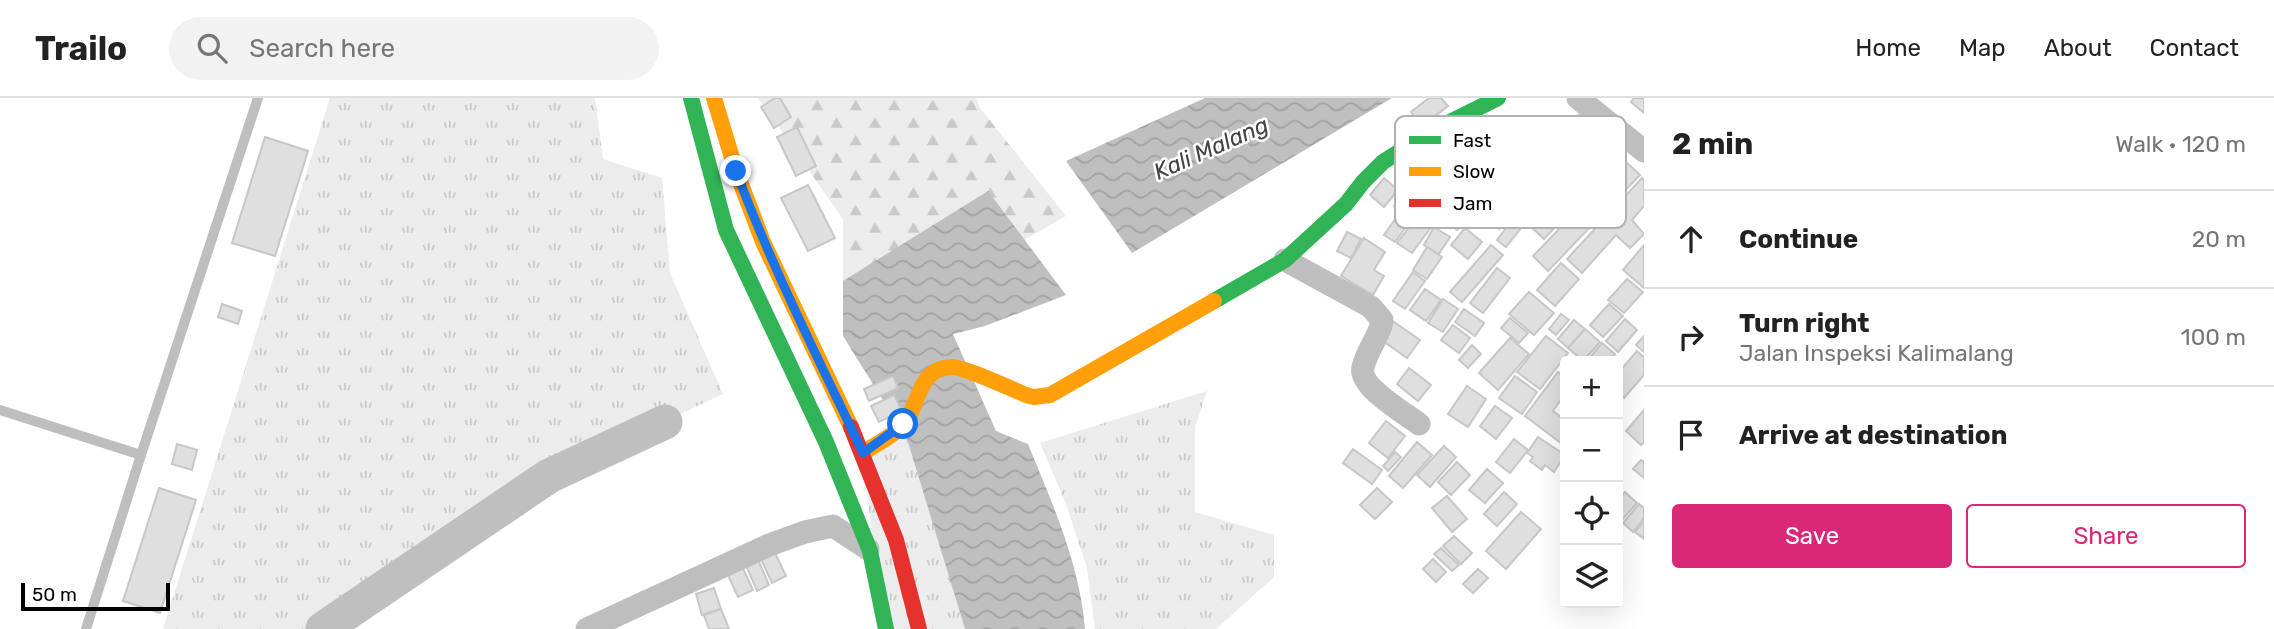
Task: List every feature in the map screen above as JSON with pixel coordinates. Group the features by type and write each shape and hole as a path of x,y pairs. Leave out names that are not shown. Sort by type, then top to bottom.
{"main road":[{"path":"691,98 706,163 726,230 827,442 870,551 886,629"},
{"path":"714,98 741,184 783,287 863,453 898,542 912,589 919,629"},
{"path":"1462,116 1498,98"},
{"path":"863,453 907,421 922,382 939,370 953,366 1034,397 1050,395 1285,260 1346,204 1383,162 1395,154"}],"street":[{"path":"1578,98 1600,116"},
{"path":"1626,137 1644,151"},
{"path":"1285,260 1371,307 1377,313 1382,320 1381,326 1362,369 1363,378 1419,424"},
{"path":"587,629 769,545 805,532 833,526 870,551"}],"lane":[{"path":"86,629 258,98"},
{"path":"0,410 141,454"}],"green space":[{"path":"330,98 595,98 603,159 662,178 670,273 723,394 549,476 323,629 163,629"},
{"path":"758,98 976,98 980,108 1066,216 937,290 843,336 843,219"},
{"path":"1207,391 1195,428 1195,512 1274,535 1274,577 1216,629 1095,629 1087,568 1066,504 1040,443"},
{"path":"903,424 965,629 884,629 862,453"}],"water":[{"name":"Kali Malang","path":"1205,98 1392,98 1132,253 1066,161"},
{"path":"988,191 1066,295 985,326 953,334 996,431 1028,444 1071,557 1085,629 965,629 907,439 843,336 843,281"}],"building":[{"path":"775,98 780,98 791,117 774,128 761,107"},
{"path":"1429,98 1441,98 1448,106 1435,116 1414,116 1411,112"},
{"path":"1634,98 1644,98 1644,113 1631,102"},
{"path":"797,127 816,166 796,176 777,137"},
{"path":"265,137 308,151 275,256 232,243"},
{"path":"1626,162 1640,175 1626,190"},
{"path":"1384,178 1395,187 1395,194 1384,207 1370,195"},
{"path":"1642,178 1644,180 1644,206 1632,220 1644,234 1630,248 1616,235 1582,273 1567,259 1596,228 1626,228 1626,195"},
{"path":"808,185 835,238 808,251 781,198"},
{"path":"1395,219 1395,228 1405,228 1395,242 1384,235"},
{"path":"1409,228 1431,228 1412,253 1397,243"},
{"path":"1433,228 1450,237 1439,254 1424,245"},
{"path":"1465,228 1482,242 1468,259 1451,245"},
{"path":"1506,228 1521,228 1506,247 1497,240"},
{"path":"1532,228 1554,228 1544,239"},
{"path":"1560,228 1589,228 1548,271 1533,256"},
{"path":"1347,232 1361,239 1351,258 1337,251"},
{"path":"1364,238 1385,252 1374,270 1384,276 1373,295 1341,276"},
{"path":"1491,245 1503,255 1462,302 1450,292"},
{"path":"1644,245 1644,288 1623,270"},
{"path":"1427,247 1442,257 1427,279 1413,270"},
{"path":"1561,263 1579,279 1555,306 1537,290"},
{"path":"1497,268 1510,278 1483,313 1470,303"},
{"path":"1413,272 1425,281 1405,309 1393,301"},
{"path":"1627,279 1643,292 1624,313 1608,300"},
{"path":"1425,289 1441,300 1426,321 1410,310"},
{"path":"1529,292 1554,313 1534,335 1509,314"},
{"path":"1443,299 1458,309 1443,332 1428,323"},
{"path":"222,304 242,311 238,324 218,317"},
{"path":"1609,304 1623,316 1603,337 1590,325"},
{"path":"1464,309 1484,323 1475,336 1455,322"},
{"path":"1561,314 1569,320 1556,335 1549,329"},
{"path":"1510,318 1528,333 1519,343 1501,328"},
{"path":"1625,319 1637,330 1618,352 1606,341"},
{"path":"1391,320 1420,340 1407,358 1379,338"},
{"path":"1574,320 1585,329 1568,348 1558,339"},
{"path":"1453,325 1470,338 1459,353 1441,340"},
{"path":"1585,329 1600,342 1587,356 1577,356 1568,348"},
{"path":"1546,336 1568,353 1560,356 1560,363 1540,389 1517,372"},
{"path":"1644,336 1644,352 1636,345"},
{"path":"1510,338 1529,354 1498,390 1479,373"},
{"path":"1602,343 1615,354 1613,356 1591,356"},
{"path":"1472,345 1481,354 1468,368 1459,360"},
{"path":"1637,351 1644,357 1644,375 1624,398 1623,397 1623,367"},
{"path":"1409,368 1431,385 1418,401 1397,384"},
{"path":"1558,372 1560,373 1560,401 1553,411 1560,416 1560,442 1525,416"},
{"path":"893,376 898,388 869,401 864,389"},
{"path":"1515,376 1537,392 1522,414 1499,398"},
{"path":"1467,386 1486,399 1468,427 1448,414"},
{"path":"894,395 902,411 879,422 871,406"},
{"path":"1495,406 1512,418 1496,439 1480,426"},
{"path":"1644,410 1644,442 1641,445 1626,431"},
{"path":"1386,421 1405,436 1388,458 1369,443"},
{"path":"1538,437 1560,452 1560,463 1554,472 1545,465 1542,470 1530,461 1533,457 1527,453"},
{"path":"1514,439 1528,450 1510,473 1496,462"},
{"path":"1417,442 1432,455 1403,488 1389,476"},
{"path":"177,444 197,450 192,470 172,464"},
{"path":"1444,446 1456,457 1430,487 1417,475"},
{"path":"1353,449 1382,470 1372,484 1343,463"},
{"path":"1395,452 1401,457 1388,471 1383,466"},
{"path":"1641,460 1644,462 1644,478 1633,469"},
{"path":"1457,462 1470,475 1451,495 1438,482"},
{"path":"1487,469 1503,483 1485,503 1469,490"},
{"path":"159,488 196,500 160,613 123,601"},
{"path":"1377,488 1392,502 1375,519 1360,505"},
{"path":"1504,492 1517,504 1497,526 1484,514"},
{"path":"1625,492 1637,503 1623,519"},
{"path":"1447,496 1467,519 1452,532 1432,508"},
{"path":"1639,504 1644,508 1644,518 1633,532 1623,523"},
{"path":"1521,512 1541,529 1506,569 1486,551"},
{"path":"1644,521 1644,539 1635,532"},
{"path":"1454,536 1472,553 1461,564 1443,546"},
{"path":"1441,548 1459,565 1452,571 1434,554"},
{"path":"774,551 786,576 772,583 760,557"},
{"path":"756,555 769,585 757,591 744,561"},
{"path":"1433,559 1446,572 1436,582 1423,569"},
{"path":"741,564 753,590 738,597 726,571"},
{"path":"1478,569 1488,578 1473,593 1463,584"},
{"path":"714,588 721,609 702,615 696,594"},
{"path":"721,609 729,629 709,629 704,615"}],"waterway":[{"path":"323,629 549,476 665,422"}],"traffic: fast":[{"path":"691,98 726,230 826,442 870,551 886,629"},
{"path":"1462,116 1498,98"},
{"path":"1214,301 1285,260 1346,204 1383,162 1395,154"}],"traffic: slow":[{"path":"714,98 736,171 763,242 851,427"},
{"path":"863,453 903,425 925,381 940,369 951,367 965,370 1034,397 1050,395 1214,301"}],"traffic: jam":[{"path":"851,427 896,540 919,629"}],"route":[{"path":"736,171 783,287 863,453 903,424"}]}
